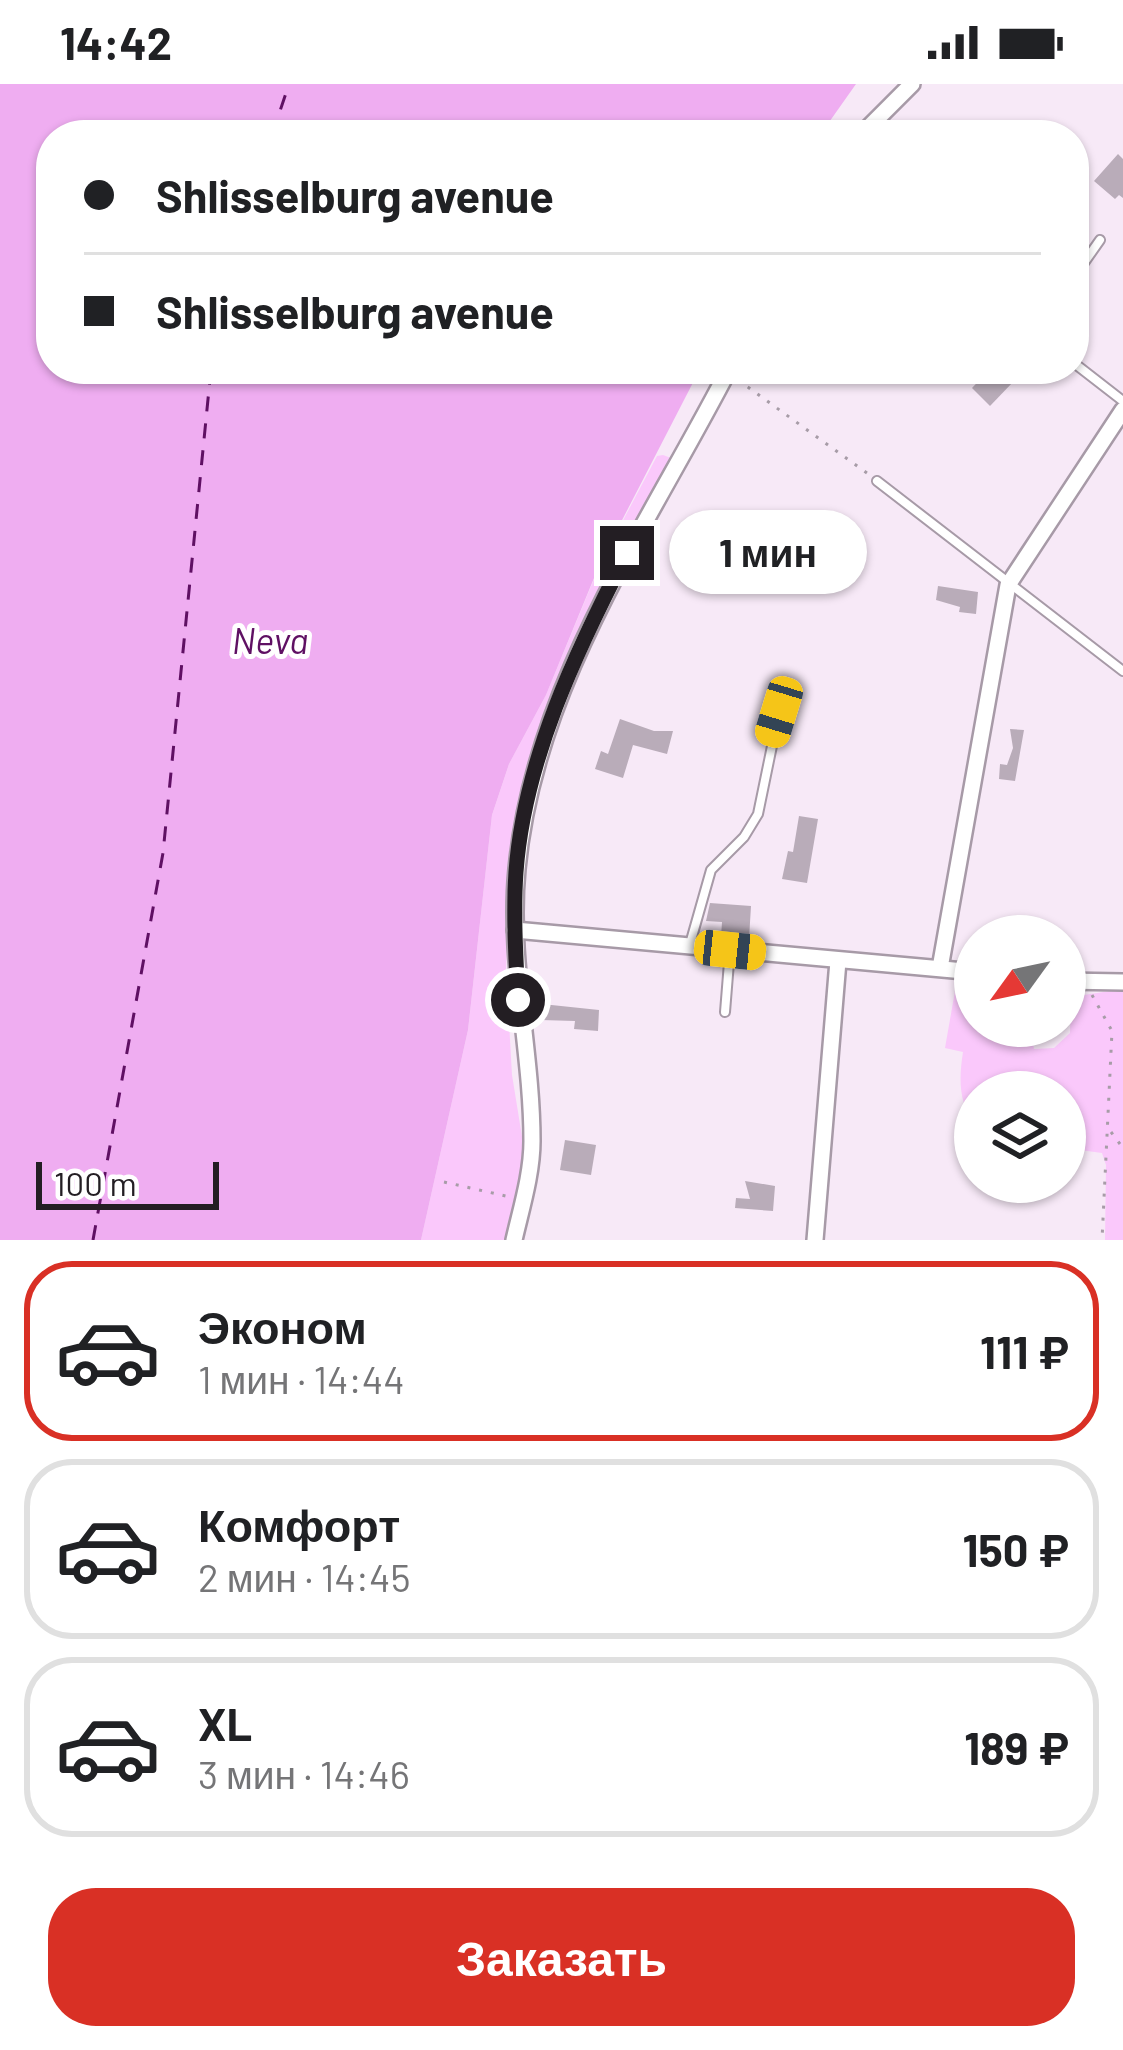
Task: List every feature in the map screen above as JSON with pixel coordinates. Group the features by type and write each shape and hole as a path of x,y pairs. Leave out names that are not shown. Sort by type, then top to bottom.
{"street":[{"path":"876,120 912,84"},
{"path":"514,1240 532,1144 515,930 522,826 533,775 607,591 720,384"},
{"path":"940,968 1008,586 1121,417"},
{"path":"515,930 954,970"},
{"path":"815,1240 838,962"},
{"path":"1086,982 1123,982"}],"lane":[{"path":"1089,256 1100,240"},
{"path":"1089,375 1123,401"},
{"path":"877,481 1123,671"},
{"path":"690,945 711,870 745,837 758,814 779,712"},
{"path":"725,1012 730,950"}],"path":[{"path":"747,384 877,481"},
{"path":"1086,997 1112,1030 1102,1240"},
{"path":"1110,1130 1123,1148"},
{"path":"444,1182 524,1200"}],"shaded area":[{"path":"657,456 671,458 658,491 533,768 511,853 506,969 512,1075 525,1155 505,1240 421,1240 468,1030 492,815 509,764 546,695 601,562"},
{"path":"1123,989 1123,1240 1105,1240 1106,1165 1102,1153 1086,1151 1086,1071 961,1071 963,1052 945,1048 954,997 954,1047 1086,1047 1086,995"}],"water":[{"name":"Neva","path":"0,84 856,84 831,120 36,120 36,384 692,384 601,561 546,695 509,764 492,815 468,1030 421,1240 0,1240"}],"building":[{"path":"1118,154 1123,159 1123,198 1115,199 1094,181"},
{"path":"976,384 1011,384 990,406 972,388"},
{"path":"938,586 978,592 976,614 959,612 960,607 936,600"},
{"path":"620,719 654,731 673,731 667,754 633,745 623,778 595,769 601,751 608,754"},
{"path":"1010,729 1024,730 1015,781 999,779 1000,764 1007,765 1013,748"},
{"path":"799,816 818,819 807,883 782,879"},
{"path":"710,903 751,906 749,939 721,937 722,922 706,921"},
{"path":"542,1004 599,1010 598,1031 574,1029 575,1021 541,1020"},
{"path":"565,1140 596,1145 591,1175 560,1170"},
{"path":"745,1181 775,1186 773,1211 735,1208 736,1198 750,1199"}],"ferry route":[{"path":"277,120 289,84"},
{"path":"93,1240 163,853 210,384"}],"route":[{"path":"518,1000 516,872 533,775 583,645 627,553"}]}
